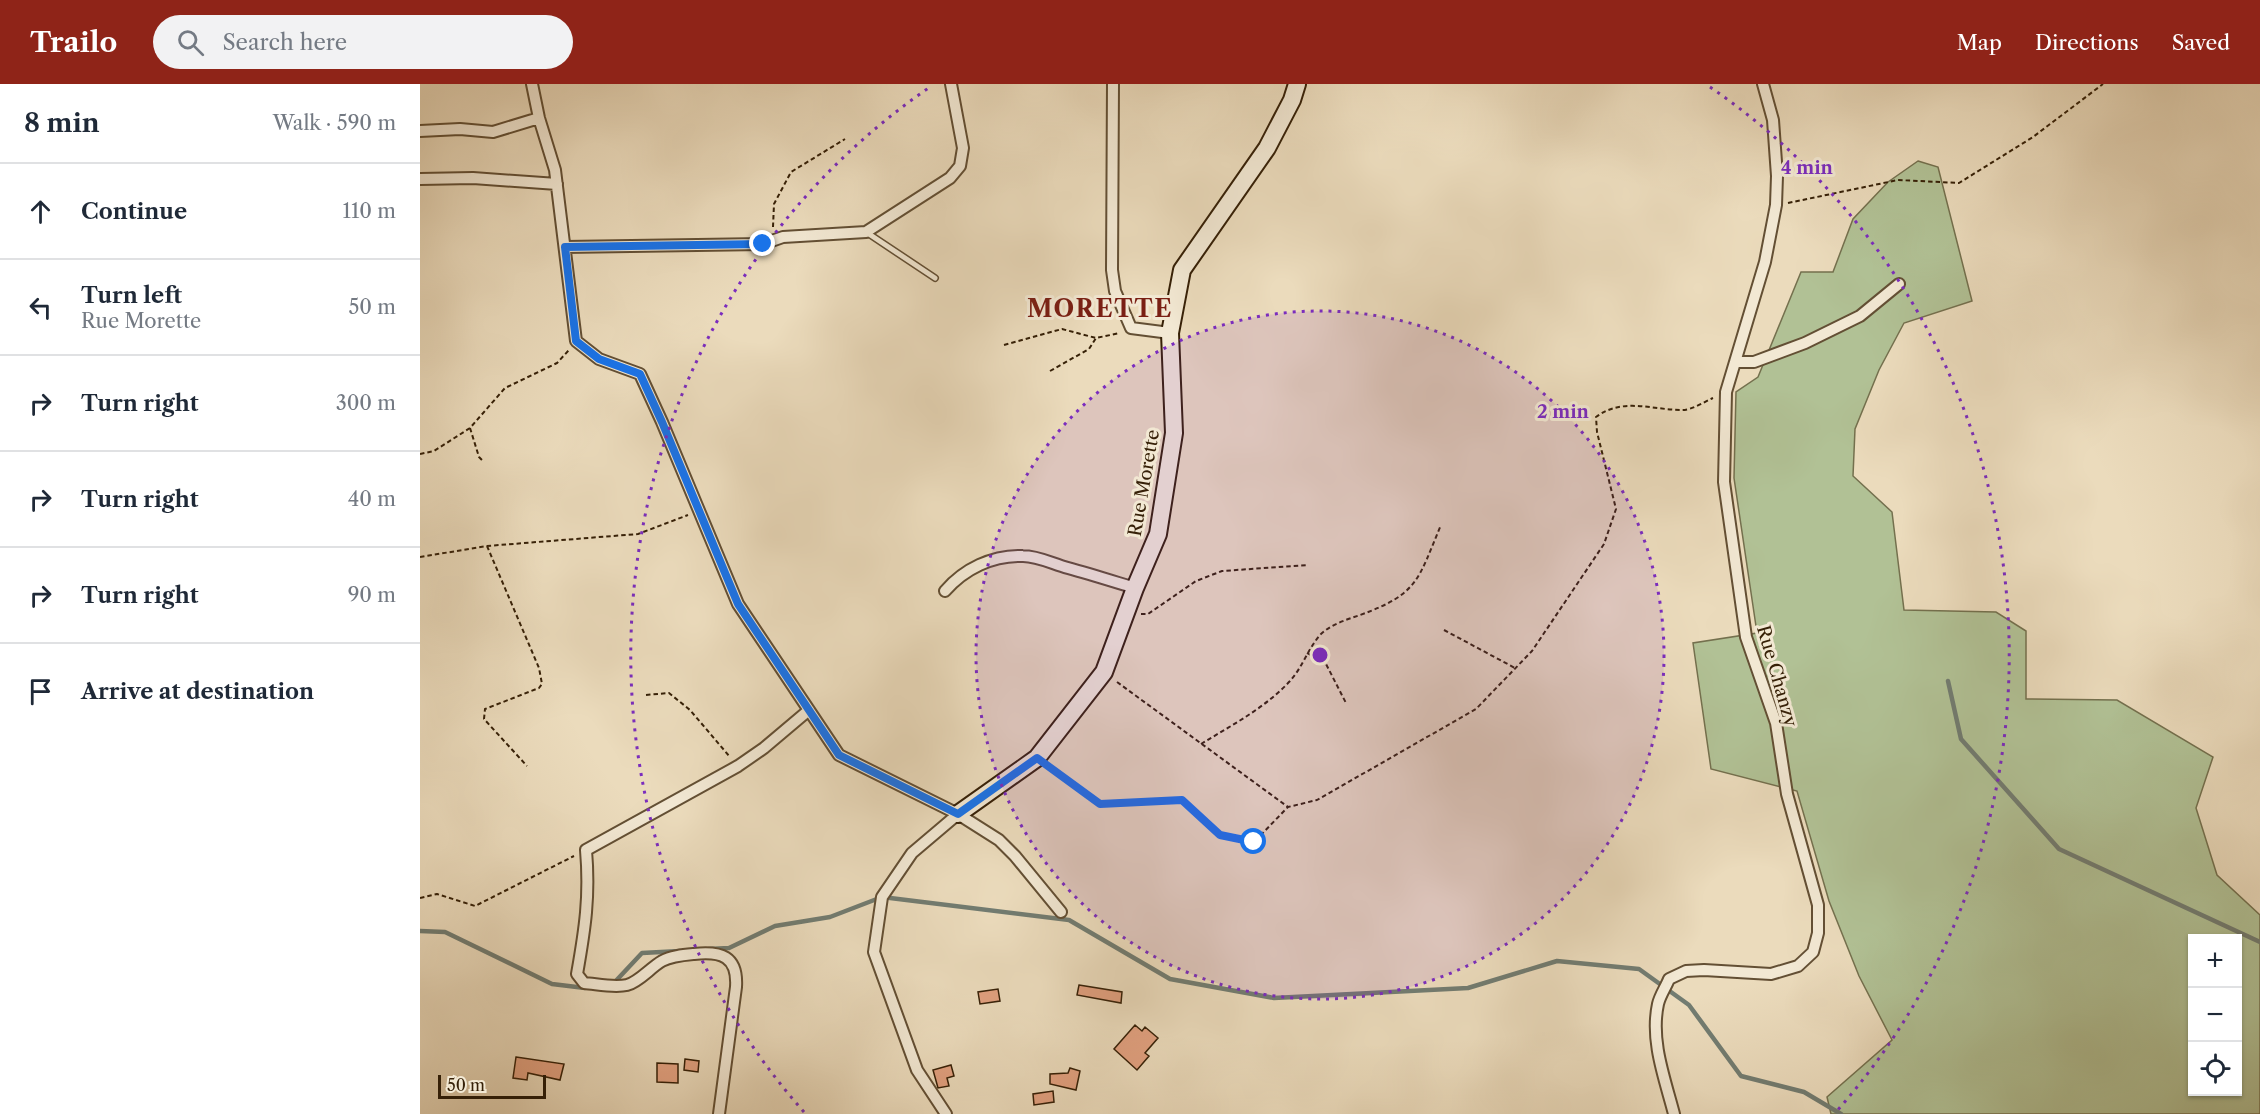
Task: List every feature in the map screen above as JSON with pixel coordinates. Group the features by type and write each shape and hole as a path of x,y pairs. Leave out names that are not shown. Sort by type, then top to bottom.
{"street":[{"path":"532,84 539,118 555,170 576,341 599,359 640,374 738,604 839,755 958,814 999,840 1061,912"},
{"path":"565,247 763,244 783,237 866,232 950,178 960,166 963,148 951,84"},
{"path":"1113,84 1112,270 1115,291 1131,328 1170,333"},
{"name":"Rue Morette","path":"958,814 1037,758 1104,672 1158,534 1174,433 1170,333 1182,270 1267,148 1292,100 1297,84"},
{"name":"Rue Chanzy","path":"1674,1114 1657,1048 1655,1028 1658,1002 1669,979 1686,971 1771,974 1798,966 1813,952 1818,933 1818,905 1787,794 1776,723 1746,637 1724,482 1726,392 1765,262 1776,205 1777,176 1773,120 1763,84"},
{"path":"420,131 460,129 493,132 539,118"},
{"path":"420,179 473,178 557,184"},
{"path":"1735,362 1754,362 1804,343 1860,316 1899,284"},
{"path":"945,591 972,567 996,559 1023,556 1042,559 1135,588"},
{"path":"720,1114 736,987 734,968 729,959 713,953 679,956 662,961 628,985 584,983 576,974 587,920 589,881 585,850 738,766 764,748 809,710"},
{"path":"946,1114 917,1070 874,952 882,897 912,853 958,814"}],"lane":[{"path":"866,232 935,278"}],"path":[{"path":"1776,205 1898,180 1959,183 2033,137 2103,84"},
{"path":"763,244 774,226 774,204 791,172 845,139"},
{"path":"1004,345 1062,329 1096,338 1116,335 1131,328"},
{"path":"1050,370 1089,349 1096,338"},
{"path":"420,454 434,451 470,428 506,388 557,363 576,341"},
{"path":"1037,758 1100,804 1182,800 1220,835 1254,842 1288,807 1317,800 1476,709 1532,651 1604,544 1616,509 1597,432 1596,417 1607,409 1644,405 1685,411 1726,392"},
{"path":"470,428 479,457 484,462"},
{"path":"420,558 487,546 638,534 700,511"},
{"path":"1201,744 1255,712 1291,680 1320,635 1341,621 1378,609 1404,595 1418,579 1441,525"},
{"path":"487,546 539,668 542,684 539,688 485,709 484,719 526,766"},
{"path":"1126,615 1148,614 1196,581 1222,571 1308,565"},
{"path":"1443,630 1515,668"},
{"path":"1307,653 1326,664 1346,703"},
{"path":"1104,672 1288,807"},
{"path":"646,695 669,693 690,710 738,766"},
{"path":"420,898 437,894 475,906 585,850"}],"green space":[{"path":"1918,161 1938,167 1972,301 1904,323 1879,370 1855,429 1853,476 1892,512 1904,610 1996,612 2026,631 2026,699 2117,700 2213,757 2196,808 2217,875 2260,915 2260,1114 1831,1114 1827,1097 1892,1040 1859,976 1829,901 1797,791 1711,769 1693,643 1757,633 1734,478 1736,392 1758,377 1801,272 1833,272 1853,219 1888,182"}],"building":[{"path":"1079,985 1122,992 1121,1003 1077,995"},
{"path":"998,989 1000,1001 980,1004 978,992"},
{"path":"1135,1025 1142,1031 1145,1027 1158,1038 1145,1053 1149,1056 1137,1070 1114,1049"},
{"path":"516,1057 564,1064 560,1080 528,1073 527,1080 513,1078"},
{"path":"685,1059 699,1061 698,1072 684,1070"},
{"path":"657,1063 678,1064 678,1083 657,1082"},
{"path":"951,1065 954,1076 947,1078 949,1086 938,1088 933,1070"},
{"path":"1070,1068 1080,1071 1076,1090 1050,1084 1050,1074 1068,1073"},
{"path":"1053,1091 1054,1102 1034,1105 1033,1094"}],"waterway":[{"path":"1948,681 1961,739 2059,849 2260,942"},
{"path":"709,949 729,948 775,926 830,917 882,897 1069,920 1170,979 1274,998 1468,988 1557,961 1639,969 1689,1005 1741,1076 1804,1092 1841,1114"},
{"path":"420,931 445,932 552,984 585,988"},
{"path":"612,985 642,953 680,951"}],"district":[{"name":"MORETTE","path":"1100,309"}],"route":[{"path":"763,244 565,247 576,341 599,359 640,374 738,604 839,755 958,814 1037,758 1100,804 1182,800 1220,835 1254,842"}]}
